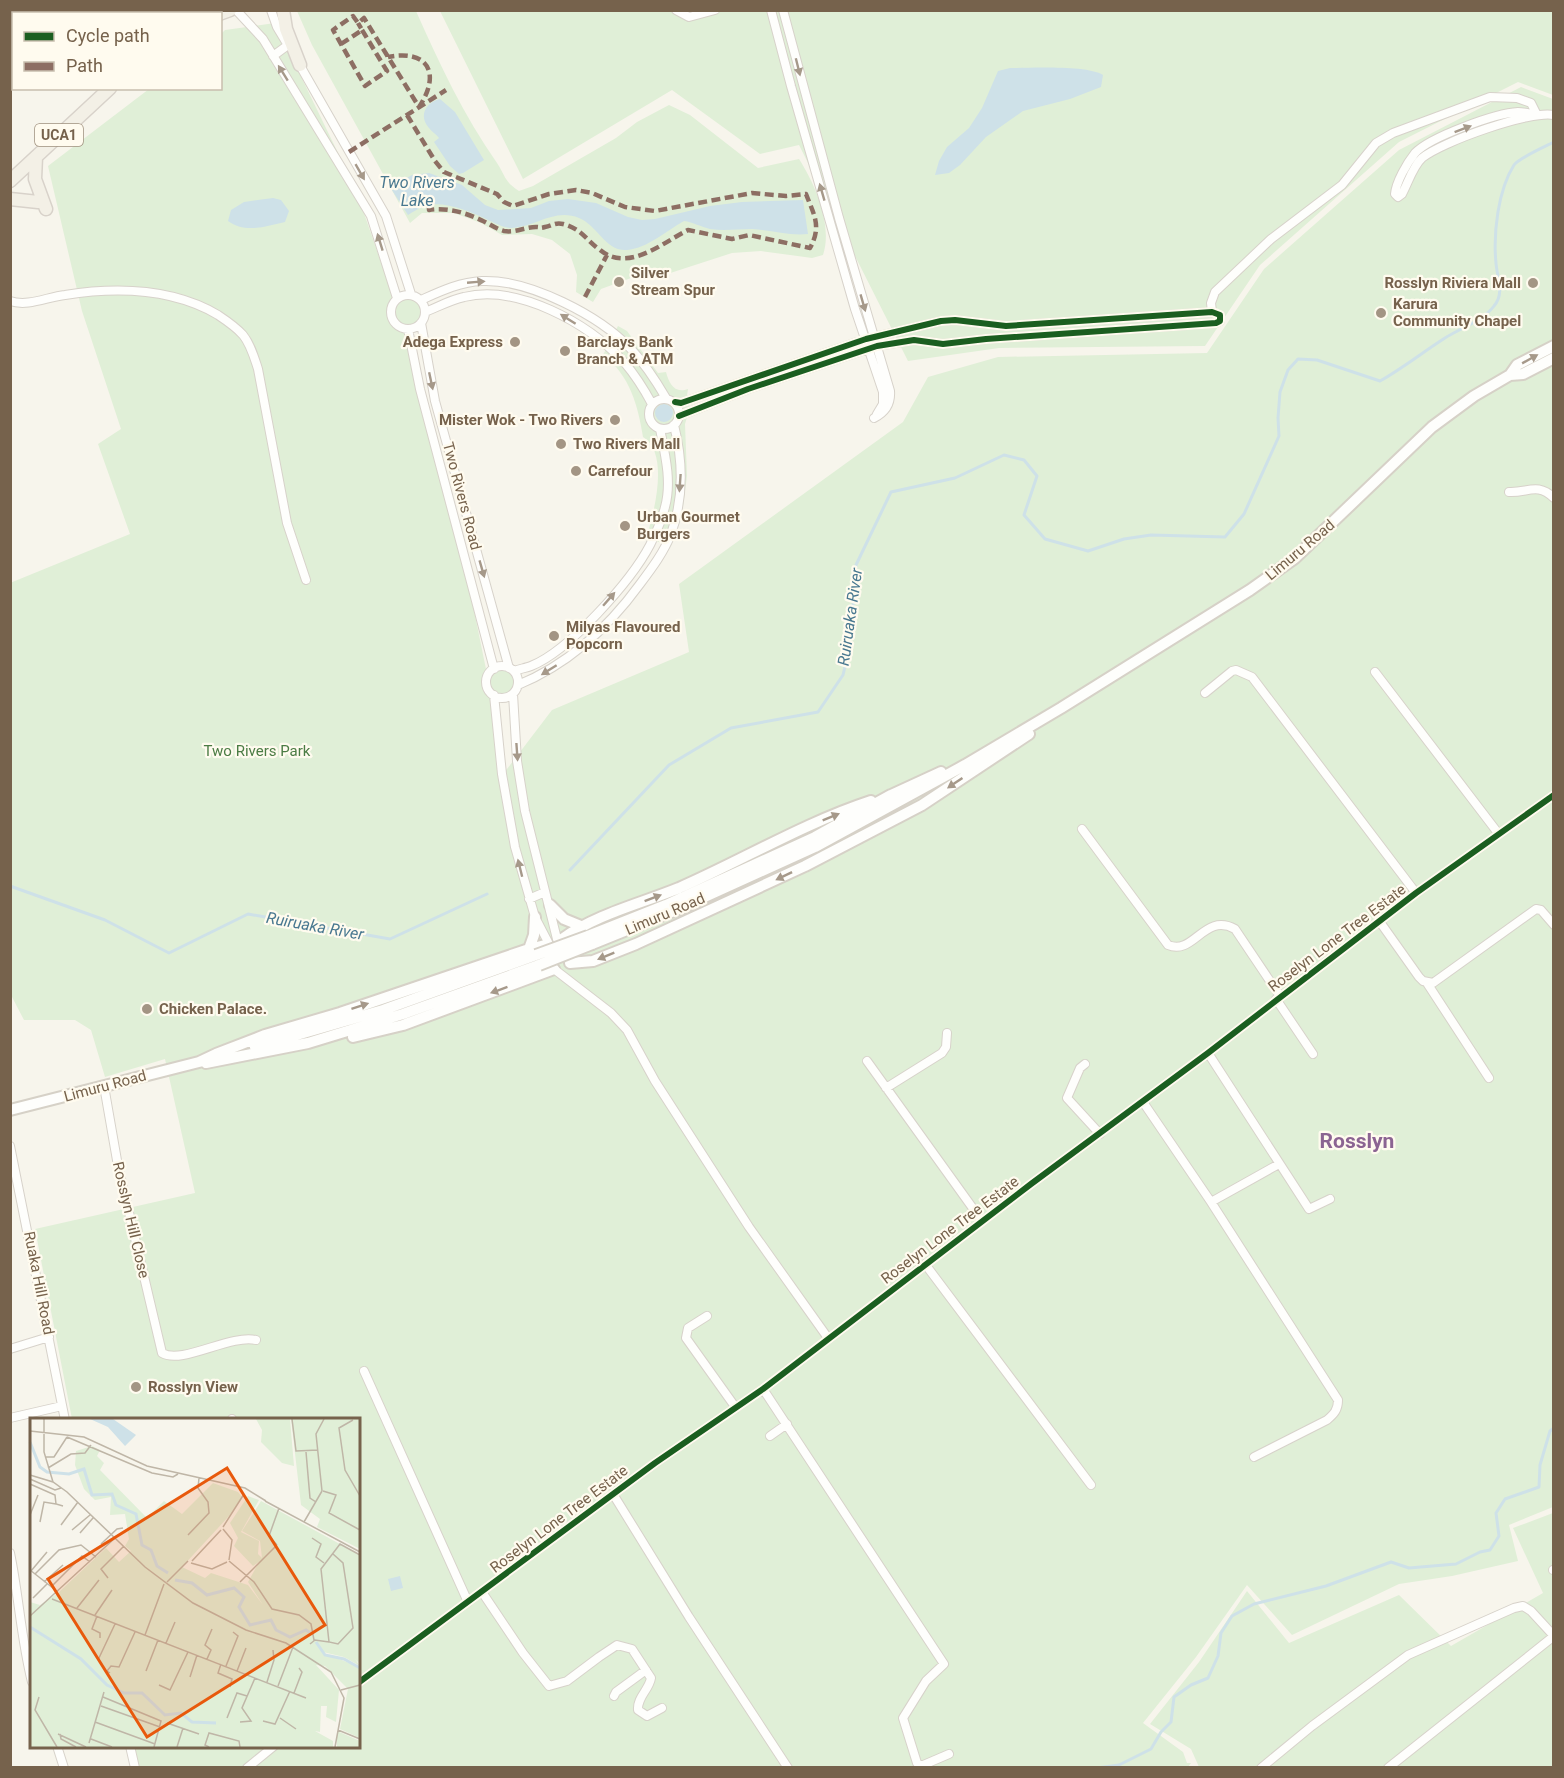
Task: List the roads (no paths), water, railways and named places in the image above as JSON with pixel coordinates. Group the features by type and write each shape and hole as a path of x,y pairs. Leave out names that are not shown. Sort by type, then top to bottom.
{"main road":[{"path":"236,11 242,10"},
{"path":"283,10 286,29 300,65"},
{"name":"UCA1","path":"10,181 109,90"},
{"path":"10,199 42,206 35,179 36,157"},
{"name":"Limuru Road","path":"10,1110 202,1061 383,1010 535,956 590,940 676,910 815,847 937,782 1250,590 1295,558 1432,427 1474,396 1510,375 1517,365 1554,346"},
{"name":"Limuru Road","path":"1510,375 1523,374 1554,358"},
{"name":"Limuru Road","path":"570,963 593,961 715,909 805,866 922,805 1053,719 1071,701"},
{"name":"Limuru Road","path":"590,940 805,842 891,795 1003,742"},
{"name":"Limuru Road","path":"308,1043 403,1014 535,956 553,941 581,926 679,888 827,819 891,795"},
{"path":"550,905 564,919 581,926"},
{"path":"535,917 535,956"},
{"path":"553,941 570,945 572,949 570,963 563,968 554,969 543,960 543,950 553,941"},
{"name":"Limuru Road","path":"202,1061 206,1063 308,1043 340,1040 403,1024 554,969"}],"street":[{"path":"271,10 277,27 389,222 411,294 421,300 425,312 421,323 408,329 396,324 391,315 392,305 397,298 411,294"},
{"path":"676,10 689,17 715,10"},
{"path":"771,10 791,86 870,338 877,346 890,392 891,402 885,411 874,418 883,404 883,392 868,349 870,338 783,10"},
{"path":"236,11 256,30 371,216 397,298"},
{"path":"273,56 288,45"},
{"path":"1212,312 1210,303 1215,292 1271,239 1342,185 1376,143 1394,133 1490,97 1517,98 1531,103 1537,115"},
{"path":"1537,115 1500,124 1433,150 1420,159 1402,194 1398,196 1395,194 1402,175 1415,153 1437,139 1492,118 1518,112 1554,115"},
{"path":"335,155 346,148"},
{"path":"421,300 460,284 484,281 512,284 535,290 566,303 630,348 654,378 666,398"},
{"path":"10,301 29,302 64,295 100,292 158,293 195,303 220,316 241,332 253,353 258,369 287,523 306,580"},
{"path":"425,312 465,297 487,295 527,301 561,315 598,339 624,362 652,404"},
{"path":"675,425 665,429 656,427 648,414 652,404 666,398 681,403 870,338 948,321 1006,326 1212,312 1220,315 1221,321 1219,322 943,344 914,340 877,346 758,386 679,417"},
{"name":"Two Rivers Road","path":"421,323 435,401 511,669"},
{"name":"Two Rivers Road","path":"408,329 420,389 494,669"},
{"path":"518,685 538,677 592,639 634,592 657,561 671,534 682,483 680,450 675,425 679,417 678,406 675,402"},
{"path":"513,694 504,698 494,695 487,689 487,677 499,667 511,669 532,666 562,646 607,602 649,548 666,505 668,482 660,429"},
{"path":"1509,492 1536,488 1542,489 1554,498"},
{"path":"473,592 487,587"},
{"path":"511,669 518,680 513,694 518,761 525,811 550,905 553,941"},
{"path":"1204,693 1232,671 1240,671 1252,677 1416,892"},
{"path":"1375,672 1498,833"},
{"path":"494,695 508,811 529,899 535,917 553,941"},
{"name":"Roselyn Lone Tree Estate","path":"360,1682 655,1463 763,1389 925,1264 1208,1053 1416,892 1554,795"},
{"path":"1082,829 1168,945 1183,947 1216,925 1223,924 1235,929 1313,1054"},
{"path":"529,899 545,892"},
{"path":"1427,983 1433,983 1441,978 1536,909 1541,910 1554,925"},
{"path":"1380,922 1419,977 1427,983 1489,1078"},
{"path":"554,969 611,1013 627,1030 655,1081 749,1227 828,1338"},
{"path":"886,1088 942,1053 946,1047 947,1032"},
{"path":"1208,1053 1310,1209 1330,1199"},
{"path":"867,1061 982,1221"},
{"path":"1085,1064 1080,1068 1068,1098 1100,1134"},
{"name":"Rosslyn Hill Close","path":"104,1086 118,1166 162,1353 167,1356 178,1355 236,1340 247,1338 256,1340"},
{"path":"1143,1102 1211,1202 1338,1400 1338,1407 1326,1420 1254,1457"},
{"name":"Ruaka Hill Road","path":"10,1146 65,1418"},
{"path":"1211,1202 1279,1164"},
{"path":"925,1264 1091,1485"},
{"path":"707,1316 688,1328 686,1338 736,1408"},
{"path":"10,1349 49,1337"},
{"path":"364,1371 468,1602"},
{"path":"763,1389 944,1664 926,1681 903,1719 917,1763 921,1766 949,1754"},
{"path":"10,1418 62,1406"},
{"path":"770,1436 787,1424"},
{"path":"614,1494 689,1617 788,1767"},
{"path":"10,1553 21,1611 24,1651 30,1674"},
{"path":"482,1592 529,1663 549,1686 567,1682 599,1656 617,1645 632,1649 651,1681 639,1701 638,1710 647,1716 662,1708"},
{"path":"1261,1767 1408,1655 1514,1608 1523,1606 1531,1611 1554,1636 1388,1767"},
{"path":"614,1696 616,1692 646,1670"},
{"path":"58,1748 64,1767"},
{"path":"130,1748 134,1767"},
{"path":"247,1767 271,1748"}],"water":[{"path":"1010,68 1072,68 1103,75 1101,87 1070,99 1023,111 986,137 960,165 949,173 935,175 939,161 947,147 969,128 982,108 998,71"},
{"path":"440,99 455,112 484,160 463,173 459,174 450,166 434,142 439,138 424,119 427,106"},
{"name":"Two Rivers Lake","path":"429,173 462,185 485,205 498,210 531,208 549,201 568,199 596,203 628,217 642,220 742,202 803,200 808,234 752,229 715,230 684,221 650,243 627,250 613,247 585,221 570,216 561,215 512,228 456,207 439,204 424,206 408,215 390,187 412,175"},
{"path":"273,198 281,200 289,211 285,222 249,228 228,221 231,210 244,202"},
{"path":"664,404 670,407 673,413 670,419 664,422 658,419 655,413 658,407"},
{"path":"400,1576 403,1588 391,1591 388,1579"}],"waterway":[{"name":"Ruiruaka River","path":"570,870 669,765 731,728 818,712 843,675 850,646 856,565 891,492 955,478 1004,455 1024,460 1037,476 1024,515 1045,539 1088,551 1124,539 1151,535 1225,537 1244,514 1279,436 1280,392 1288,370 1298,359 1317,360 1380,381 1490,311 1500,291 1495,251 1496,226 1504,187 1517,162 1554,142"},
{"name":"Ruiruaka River","path":"10,886 105,920 169,953 248,914 390,939 487,894"},
{"path":"1097,1768 1119,1765 1151,1749 1161,1732 1171,1722 1174,1697 1191,1685 1208,1678 1218,1656 1221,1633 1232,1616 1254,1604 1326,1586 1391,1562 1409,1568 1456,1564 1480,1552 1490,1550 1499,1536 1496,1513 1505,1499 1539,1487 1540,1465 1550,1431 1554,1428"}],"place":[{"name":"Silver Stream Spur","path":"619,282"},
{"name":"Rosslyn Riviera Mall","path":"1533,283"},
{"name":"Karura Community Chapel","path":"1381,313"},
{"name":"Adega Express","path":"515,342"},
{"name":"Barclays Bank Branch & ATM","path":"565,351"},
{"name":"Mister Wok - Two Rivers","path":"615,420"},
{"name":"Two Rivers Mall","path":"561,444"},
{"name":"Carrefour","path":"576,471"},
{"name":"Urban Gourmet Burgers","path":"625,526"},
{"name":"Milyas Flavoured Popcorn","path":"554,636"},
{"name":"Chicken Palace.","path":"147,1009"},
{"name":"Rosslyn View","path":"136,1387"}],"district":[{"name":"Rosslyn","path":"1357,1141"}],"park label":[{"name":"Two Rivers Park","path":"257,751"}]}
